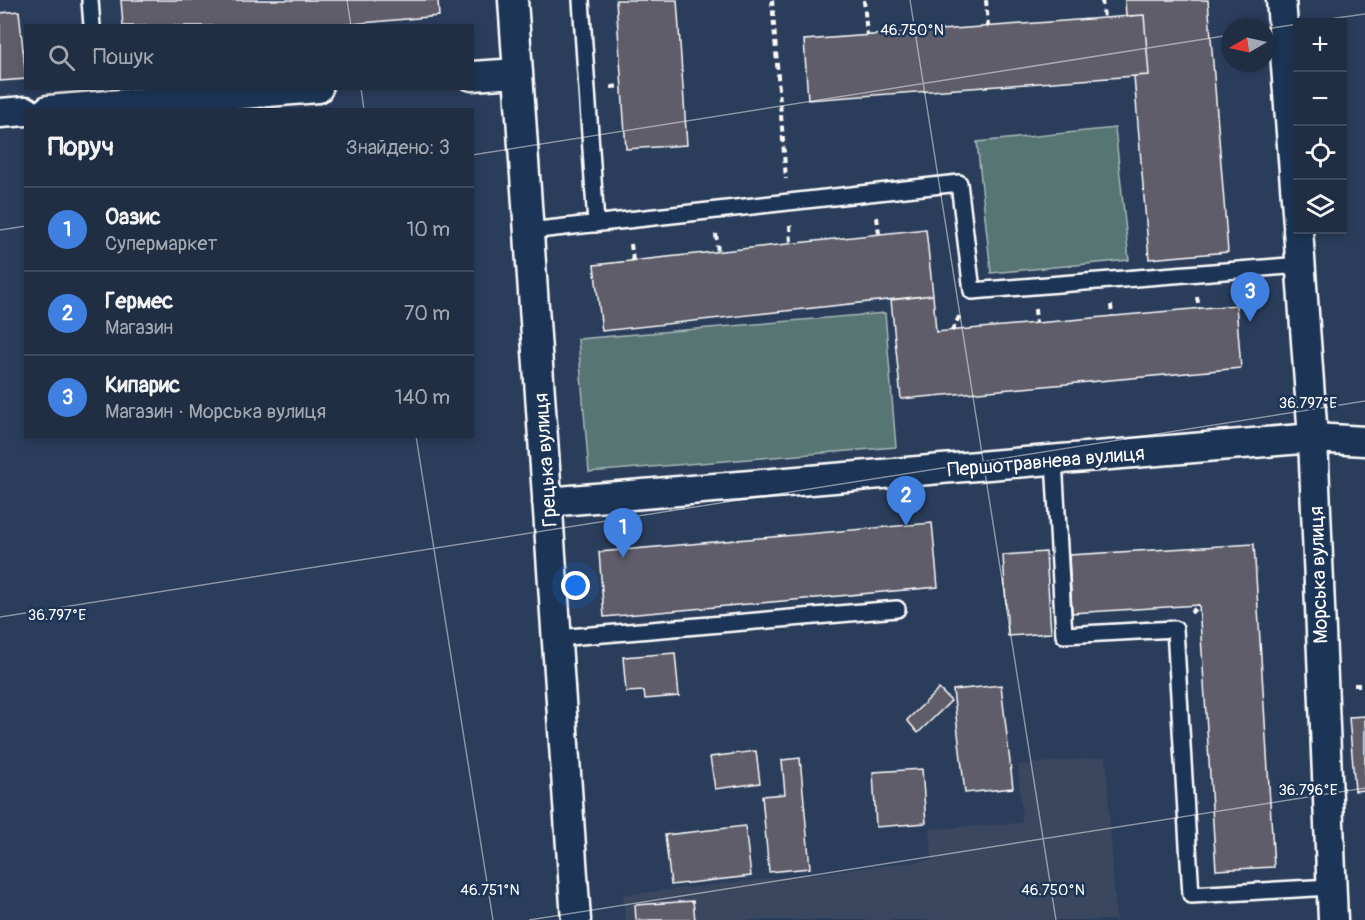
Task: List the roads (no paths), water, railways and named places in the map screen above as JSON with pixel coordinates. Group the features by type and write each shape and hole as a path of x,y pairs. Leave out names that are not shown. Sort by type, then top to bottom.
{"street":[{"name":"Грецька вулиця","path":"513,0 576,920"},
{"name":"Морська вулиця","path":"1281,0 1294,180"},
{"path":"474,76 518,73"},
{"path":"56,108 97,97 269,90"},
{"path":"0,113 24,111"},
{"name":"Морська вулиця","path":"1298,234 1313,438 1333,920"},
{"name":"Першотравнева вулиця","path":"548,502 1313,438 1365,441"}],"lane":[{"path":"90,0 92,24"},
{"path":"582,0 596,224"},
{"path":"529,231 959,183 972,291 1300,264"},
{"path":"1054,460 1064,635 1175,629 1191,895 1331,886"},
{"path":"557,638 897,609"}],"place":[{"name":"Кипарис","path":"1250,322"},
{"name":"Гермес","path":"906,526"},
{"name":"Оазис","path":"623,558"}]}
